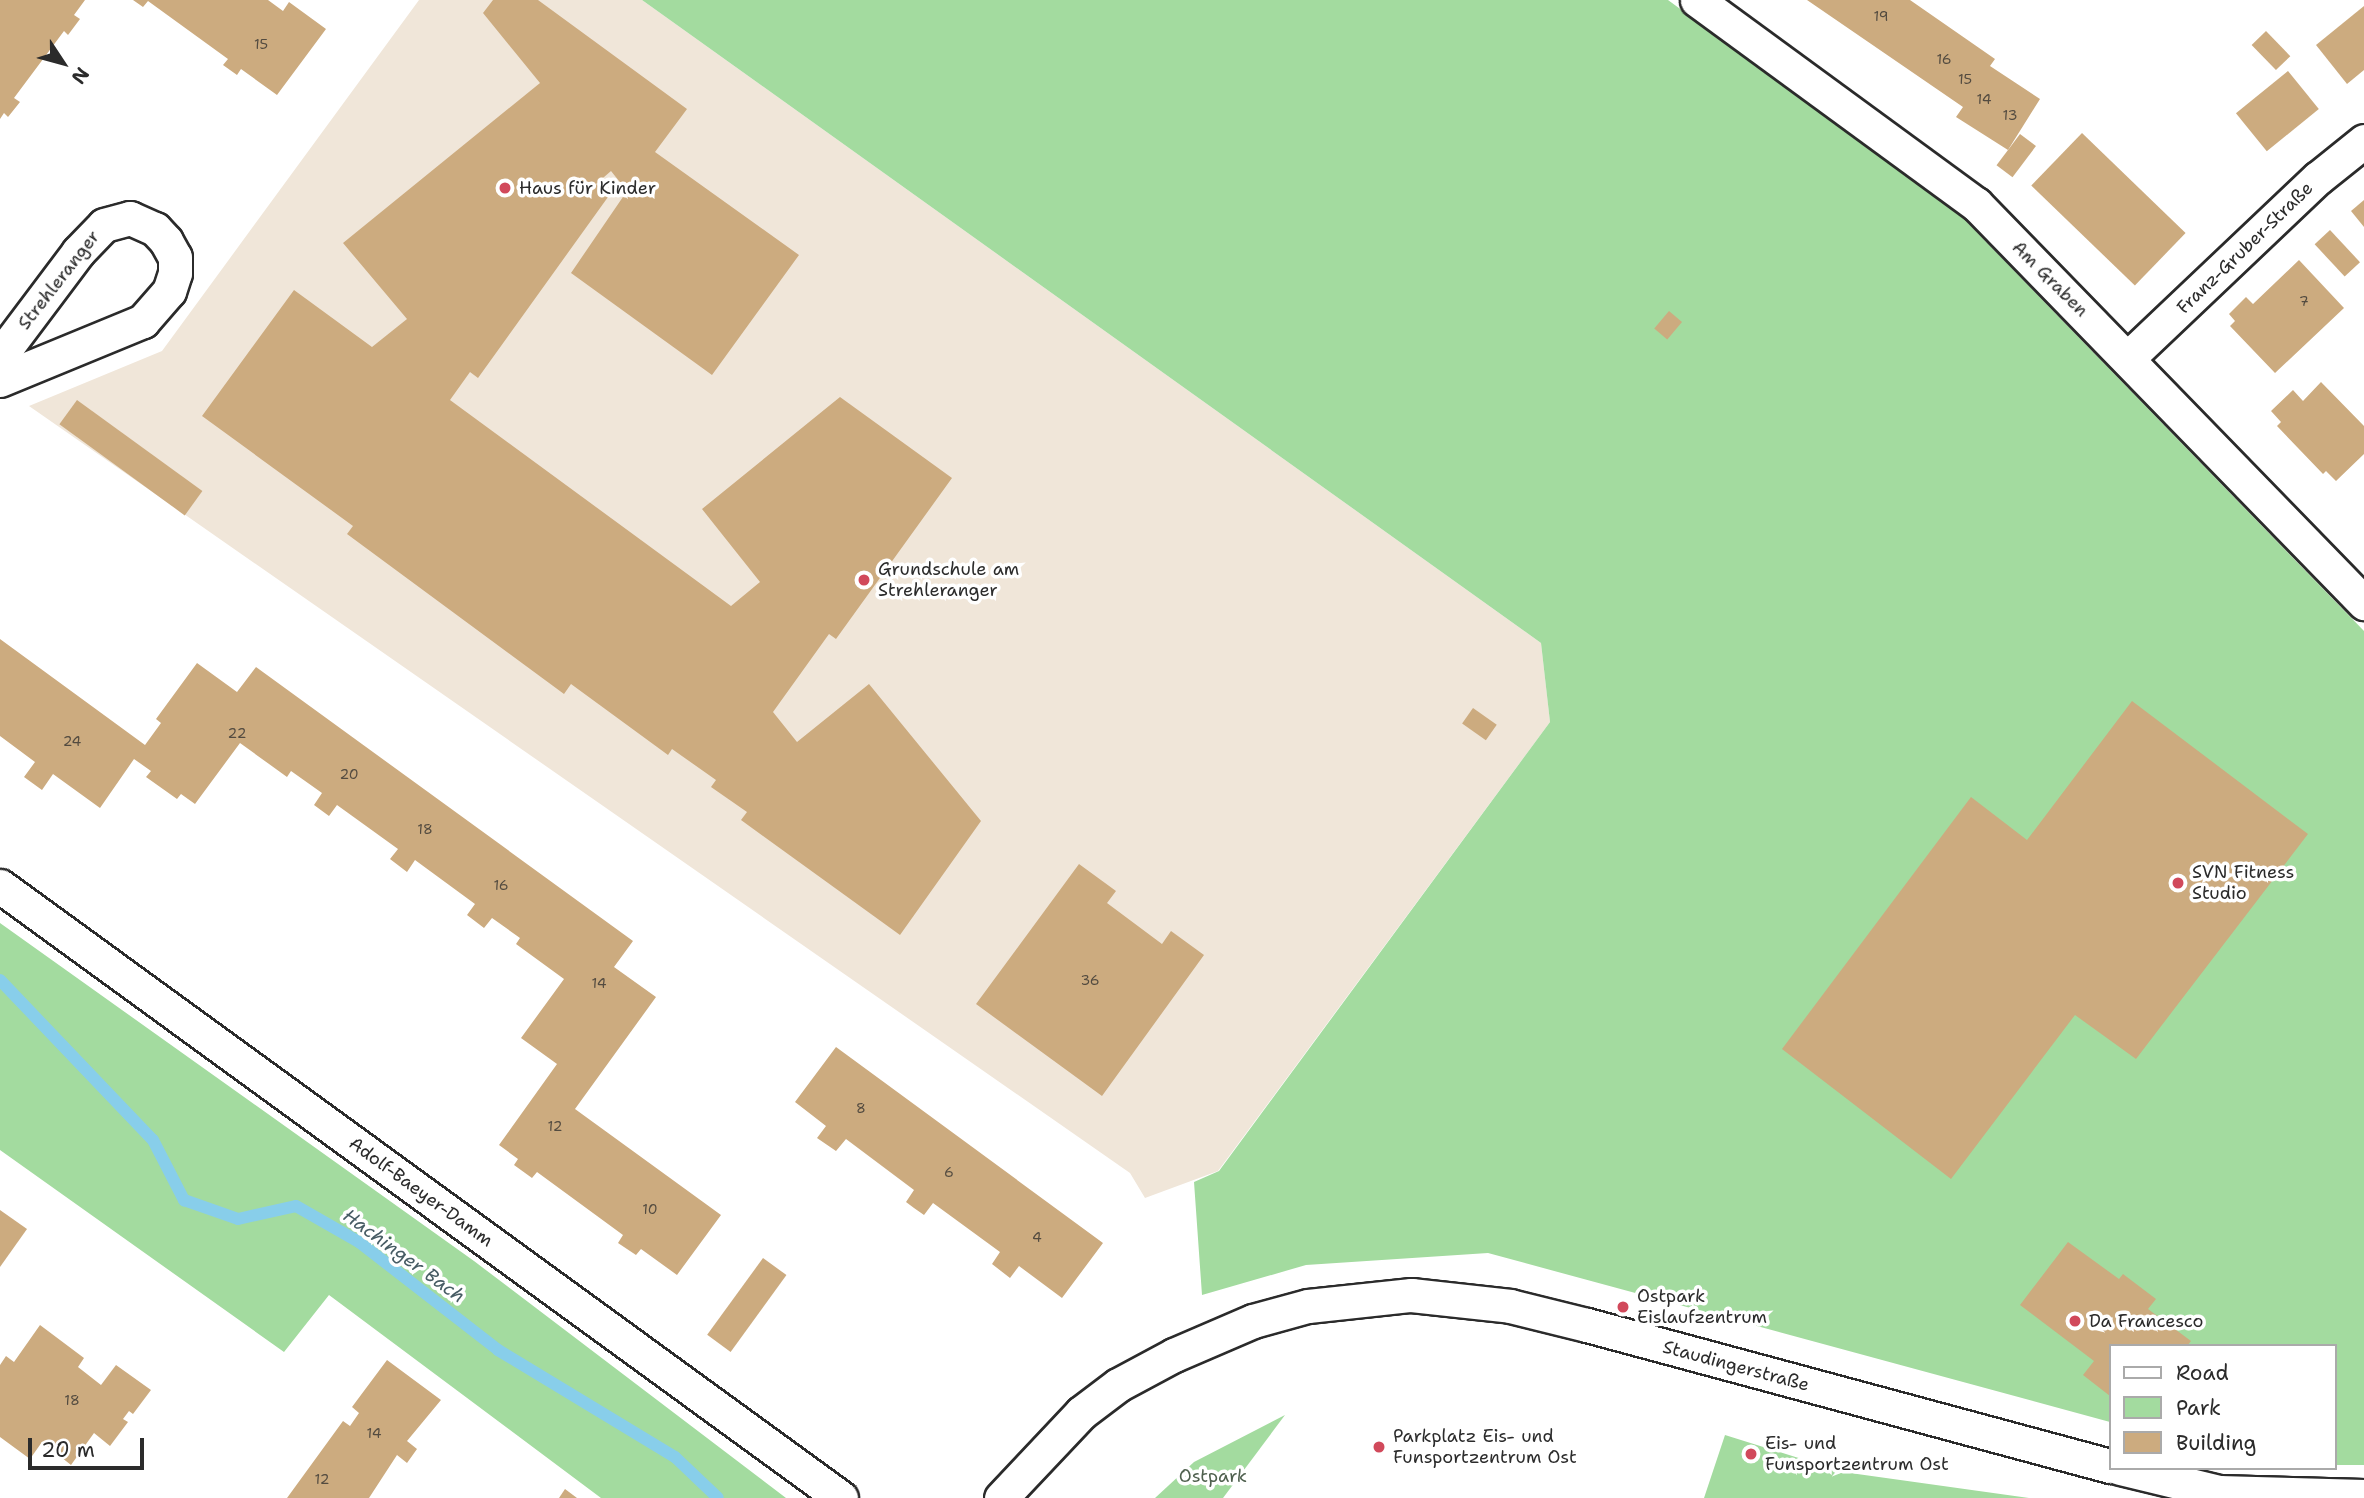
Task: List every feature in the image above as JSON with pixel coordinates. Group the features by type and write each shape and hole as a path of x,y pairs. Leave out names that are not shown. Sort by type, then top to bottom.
{"street":[{"name":"Am Graben","path":"1704,2 1976,204 2129,358 2364,603"},
{"name":"Franz-Gruber-Straße","path":"2129,358 2318,178 2364,141"},
{"name":"Strehleranger","path":"0,356 78,252 104,225 130,218 155,229 166,241 175,257 175,272 169,291 143,321 0,380"},
{"name":"Adolf-Baeyer-Damm","path":"0,886 841,1498"},
{"name":"Staudingerstraße","path":"1000,1498 1081,1413 1118,1385 1174,1355 1253,1321 1308,1306 1411,1295 1510,1306 2108,1465"},
{"path":"2128,1470 2219,1492 2364,1496"}],"shaded area":[{"name":"Grundschule am Strehleranger","path":"419,0 642,0 1541,643 1550,722 1218,1171 1145,1198 1130,1173 29,406 162,351"}],"green space":[{"path":"642,0 1668,0 1960,215 2364,631 2364,1465 2336,1465 2336,1344 2108,1344 2108,1421 1488,1253 1306,1265 1202,1295 1194,1182 1219,1171 1550,722 1541,643"},
{"path":"0,923 474,1261 786,1498 601,1498 329,1295 284,1352 0,1150"},
{"name":"Ostpark","path":"1285,1415 1223,1498 1155,1498 1194,1462"},
{"name":"Eis- und Funsportzentrum Ost","path":"1725,1435 1843,1472 2029,1498 1704,1498"}],"building":[{"path":"0,0 85,0 74,15 80,19 68,35 64,31 14,98 20,102 8,117 4,113 0,119"},
{"path":"133,0 268,0 283,11 289,2 326,29 277,95 241,69 237,75 223,65 228,59 148,1 143,7"},
{"path":"493,0 538,0 687,109 655,152 799,255 712,375 571,273 627,191 611,171 596,184 608,197 478,378 470,372 450,400 731,606 760,582 702,509 840,397 952,478 836,639 829,634 773,712 797,742 869,684 981,821 900,935 741,820 747,812 711,787 716,780 672,749 668,755 571,684 564,694 347,534 353,526 202,416 294,290 372,347 407,319 343,243 540,83 483,13"},
{"path":"1807,0 1910,0 1995,59 1990,66 2040,99 2008,150 1956,117 1963,107"},
{"path":"2364,6 2364,70 2347,84 2316,45"},
{"path":"2266,31 2290,56 2276,70 2252,45"},
{"path":"2288,71 2319,109 2267,151 2236,113"},
{"path":"2082,133 2186,233 2135,286 2031,186"},
{"path":"2020,134 2036,146 2013,177 1997,165"},
{"path":"2364,200 2364,227 2351,211"},
{"path":"2330,230 2360,262 2345,277 2315,244"},
{"path":"2299,260 2344,308 2275,373 2230,326 2235,321 2229,314 2246,297 2253,304"},
{"path":"1669,311 1682,322 1667,340 1654,329"},
{"path":"2321,382 2364,426 2364,454 2336,481 2326,471 2323,474 2277,426 2281,422 2271,411 2293,390 2303,401"},
{"path":"77,400 202,491 185,515 59,424"},
{"path":"0,639 145,745 161,723 156,719 197,663 237,692 256,667 633,941 614,967 656,997 575,1109 721,1215 677,1275 641,1249 636,1255 618,1243 623,1235 537,1172 532,1178 514,1165 518,1159 499,1145 557,1064 521,1038 564,979 516,944 520,938 492,918 484,928 467,915 475,904 415,860 407,872 390,859 398,849 337,805 329,816 314,805 322,793 291,771 287,777 240,743 195,804 181,794 177,799 146,777 151,771 134,759 100,808 53,774 42,790 24,777 35,762 0,736"},
{"path":"2132,701 2308,834 2136,1059 2075,1015 1951,1179 1782,1049 1971,797 2027,840"},
{"path":"1473,708 1497,725 1486,740 1462,724"},
{"path":"1079,864 1116,891 1107,903 1162,944 1171,931 1204,955 1102,1096 976,1004"},
{"path":"836,1047 1103,1243 1062,1298 1019,1266 1010,1278 992,1264 1000,1252 933,1203 924,1215 914,1208 906,1202 914,1190 846,1139 836,1151 817,1138 826,1126 795,1102"},
{"path":"0,1210 27,1229 0,1267"},
{"path":"2068,1242 2119,1279 2123,1274 2156,1299 2148,1309 2191,1341 2189,1344 2108,1344 2108,1394 2083,1375 2094,1361 2020,1305"},
{"path":"763,1258 786,1275 731,1352 707,1335"},
{"path":"40,1325 84,1358 78,1367 101,1385 116,1365 151,1390 133,1414 129,1411 123,1419 128,1422 110,1446 94,1433 71,1465 42,1442 30,1459 0,1437 0,1365 6,1356 14,1362"},
{"path":"387,1360 441,1400 407,1441 417,1449 407,1463 397,1455 369,1498 287,1498 343,1421 350,1426 359,1413 352,1407"},
{"path":"565,1489 577,1498 559,1498"}],"waterway":[{"name":"Hachinger Bach","path":"0,980 153,1140 184,1200 238,1219 296,1206 359,1242 498,1350 675,1457 718,1498"}],"place":[{"name":"Haus für Kinder","path":"505,188"},
{"name":"Grundschule am Strehleranger","path":"864,580"},
{"name":"SVN Fitness Studio","path":"2178,883"},
{"name":"Ostpark Eislaufzentrum","path":"1623,1307"},
{"name":"Da Francesco","path":"2075,1321"},
{"name":"Parkplatz Eis- und Funsportzentrum Ost","path":"1379,1447"},
{"name":"Eis- und Funsportzentrum Ost","path":"1751,1454"}]}
